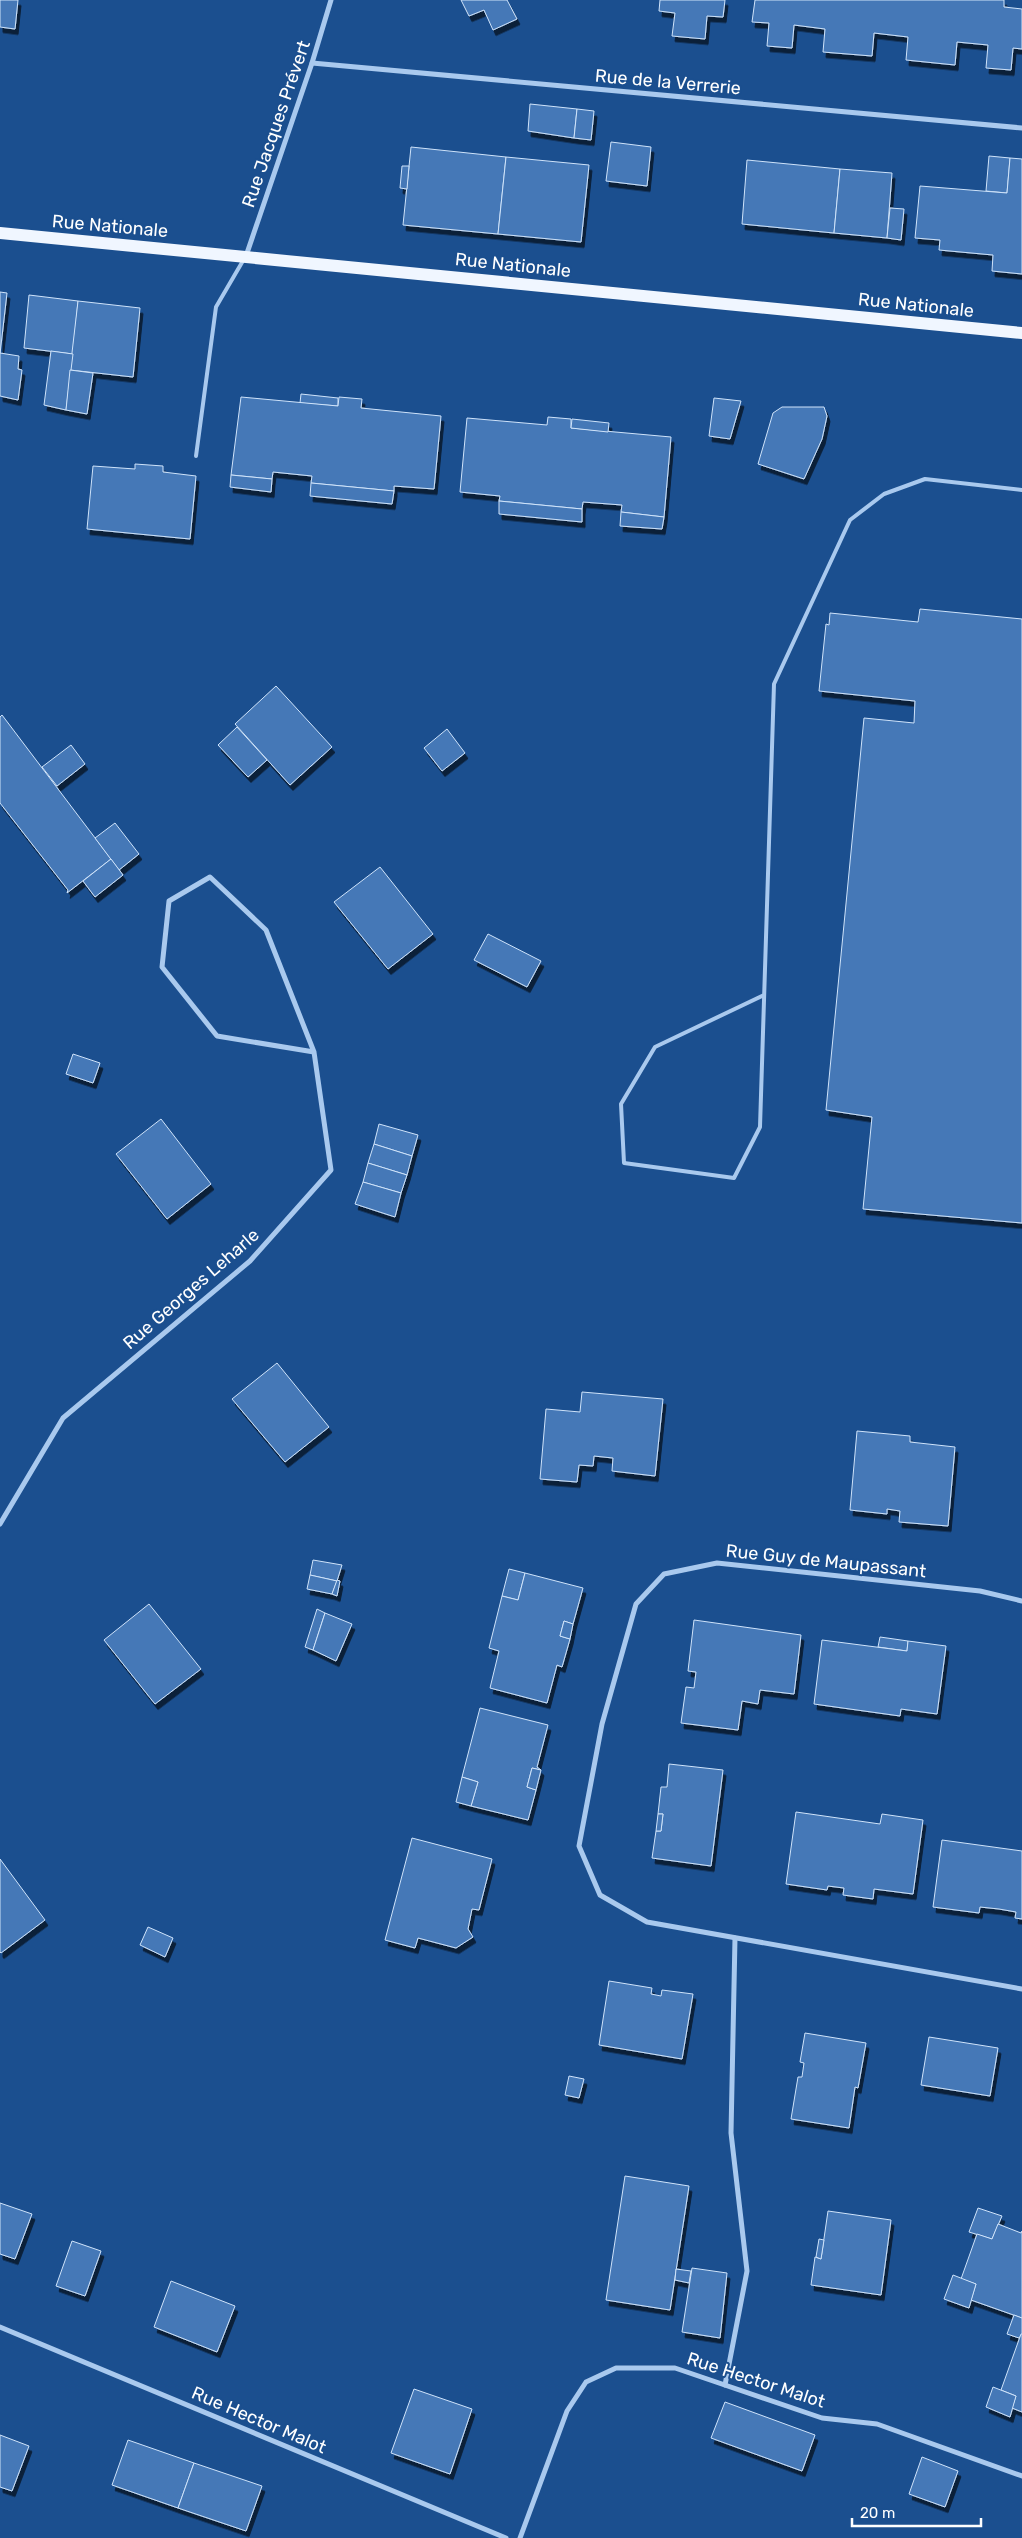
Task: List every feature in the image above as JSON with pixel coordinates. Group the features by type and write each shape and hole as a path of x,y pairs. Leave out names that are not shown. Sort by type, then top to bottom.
{"main road":[{"name":"Rue Nationale","path":"0,233 1022,333"}],"street":[{"name":"Rue Jacques Prévert","path":"246,257 312,63 331,0"},
{"name":"Rue de la Verrerie","path":"312,63 1022,128"},
{"name":"Rue Georges Leharle","path":"0,1524 63,1418 250,1261 331,1170 314,1052 266,930 210,877 169,901 162,967 217,1036 314,1052"},
{"name":"Rue Guy de Maupassant","path":"1022,1601 980,1591 717,1563 664,1574 636,1604 602,1724 579,1846 600,1895 648,1922 1022,1989"},
{"path":"725,2385 747,2271 731,2133 735,1938"},
{"name":"Rue Hector Malot","path":"0,2327 506,2538"},
{"name":"Rue Hector Malot","path":"520,2538 567,2411 586,2382 616,2368 675,2368 822,2418 877,2424 1022,2476"}],"lane":[{"path":"196,456 216,307 246,257"},
{"path":"764,995 655,1047 621,1104 624,1164 734,1178 760,1126 774,684 850,520 884,494 925,479 1022,490"}],"building":[{"path":"0,0 18,0 15,29 0,27"},
{"path":"461,0 507,0 517,19 493,30 484,10 469,16"},
{"path":"660,0 725,0 723,17 707,16 705,39 672,36 675,13 659,11"},
{"path":"755,0 1004,0 1004,7 1022,9 1022,49 1013,48 1011,70 986,68 988,45 957,42 955,65 906,60 908,37 874,33 872,56 823,52 825,29 794,25 792,48 767,46 769,23 752,22"},
{"path":"530,104 577,109 574,138 528,131"},
{"path":"577,109 594,111 591,140 574,138"},
{"path":"611,142 651,147 647,186 606,181"},
{"path":"411,147 506,157 498,234 403,225"},
{"path":"989,156 1010,158 1007,193 986,191"},
{"path":"506,157 589,165 581,242 498,234"},
{"path":"1010,158 1022,159 1022,274 992,271 993,255 939,250 940,240 915,238 920,186 1007,193"},
{"path":"747,160 840,169 834,233 742,224"},
{"path":"402,166 409,166 407,189 400,188"},
{"path":"840,169 892,173 887,238 834,233"},
{"path":"890,208 904,209 901,240 887,238"},
{"path":"0,292 7,293 0,354"},
{"path":"29,295 78,301 73,354 24,348"},
{"path":"78,301 140,308 133,377 70,370"},
{"path":"51,351 73,354 66,410 44,405"},
{"path":"0,353 19,356 18,369 22,370 18,400 0,396"},
{"path":"70,370 93,373 87,414 66,410"},
{"path":"301,394 338,398 338,406 300,403"},
{"path":"241,397 338,406 339,397 362,399 361,408 441,416 434,489 394,486 394,491 311,483 312,476 273,472 272,479 231,475"},
{"path":"714,398 741,401 730,439 709,436"},
{"path":"782,407 824,407 827,416 822,439 804,479 758,464 773,413"},
{"path":"548,417 571,419 571,428 671,437 664,517 621,512 622,505 583,502 582,509 499,501 500,496 460,492 467,418 547,425"},
{"path":"572,419 609,423 608,432 571,428"},
{"path":"135,464 163,466 163,472 196,476 190,539 87,529 93,466 135,469"},
{"path":"231,475 272,479 271,492 230,487"},
{"path":"311,483 394,491 392,504 310,496"},
{"path":"499,501 582,509 582,522 499,514"},
{"path":"621,512 664,517 662,529 620,526"},
{"path":"920,609 1022,619 1022,1223 863,1209 872,1117 826,1110 864,718 914,723 915,701 819,691 826,624 829,625 830,613 918,622"},
{"path":"276,686 332,747 290,785 235,724"},
{"path":"2,715 111,859 67,893 68,890 0,803 0,717"},
{"path":"237,727 267,760 248,777 218,745"},
{"path":"447,729 465,753 442,771 424,748"},
{"path":"71,745 85,764 57,786 42,767"},
{"path":"115,823 139,854 119,870 95,838"},
{"path":"111,859 123,875 95,897 83,881"},
{"path":"380,867 433,934 388,969 334,902"},
{"path":"488,934 541,961 527,987 474,960"},
{"path":"73,1054 100,1063 93,1083 66,1074"},
{"path":"161,1119 211,1184 167,1219 116,1154"},
{"path":"379,1124 418,1135 412,1156 374,1144"},
{"path":"374,1144 412,1156 407,1175 368,1163"},
{"path":"368,1163 407,1175 401,1193 363,1182"},
{"path":"363,1182 401,1193 395,1217 355,1204"},
{"path":"277,1363 329,1427 285,1462 232,1399"},
{"path":"582,1392 663,1399 655,1476 612,1471 613,1458 594,1456 593,1466 579,1465 577,1482 540,1479 546,1409 580,1412"},
{"path":"857,1431 910,1436 910,1442 955,1447 948,1526 899,1522 900,1511 887,1509 887,1514 850,1510"},
{"path":"313,1560 342,1565 337,1581 310,1575"},
{"path":"509,1569 525,1573 518,1600 502,1596"},
{"path":"525,1573 583,1588 573,1624 564,1621 560,1636 570,1639 562,1667 557,1665 547,1703 490,1688 499,1651 489,1648 502,1596 518,1600"},
{"path":"310,1575 337,1581 332,1594 307,1589"},
{"path":"337,1580 340,1581 337,1596 332,1594"},
{"path":"149,1604 201,1669 155,1704 104,1640"},
{"path":"317,1609 325,1613 313,1650 305,1647"},
{"path":"325,1613 352,1624 336,1661 313,1650"},
{"path":"694,1620 801,1635 794,1694 760,1690 758,1704 742,1701 738,1730 681,1723 686,1687 694,1688 696,1672 688,1671"},
{"path":"564,1621 573,1624 570,1639 560,1636"},
{"path":"880,1637 908,1641 907,1651 878,1647"},
{"path":"822,1640 907,1651 908,1641 946,1646 937,1714 901,1709 900,1716 814,1704"},
{"path":"480,1708 548,1725 537,1767 541,1770 532,1768 527,1787 536,1790 528,1820 471,1806 478,1782 462,1777"},
{"path":"669,1764 723,1770 711,1866 652,1858 656,1831 661,1831 663,1814 658,1814 661,1787 667,1787"},
{"path":"532,1768 541,1770 536,1790 527,1787"},
{"path":"462,1777 478,1782 471,1806 456,1802"},
{"path":"796,1812 880,1824 882,1814 923,1820 913,1894 874,1889 873,1899 843,1895 844,1888 828,1886 827,1890 786,1884"},
{"path":"658,1814 663,1814 661,1831 656,1831"},
{"path":"412,1838 492,1859 479,1910 472,1909 468,1929 473,1937 456,1948 418,1938 415,1948 385,1940"},
{"path":"942,1840 1022,1851 1022,1919 1015,1918 1016,1912 999,1909 980,1907 979,1913 933,1907"},
{"path":"0,1859 45,1920 1,1953 0,1952"},
{"path":"148,1927 173,1938 165,1957 140,1945"},
{"path":"609,1981 652,1988 651,1994 661,1996 662,1990 693,1994 682,2059 599,2045"},
{"path":"805,2033 866,2043 858,2088 855,2087 849,2128 791,2119 798,2077 802,2077 804,2063 800,2062"},
{"path":"929,2037 998,2048 990,2096 921,2085"},
{"path":"569,2076 584,2079 579,2098 565,2095"},
{"path":"625,2176 689,2186 670,2310 606,2300"},
{"path":"0,2203 32,2214 15,2259 0,2254"},
{"path":"978,2208 1002,2216 992,2239 969,2232"},
{"path":"828,2211 891,2220 881,2295 811,2285 815,2257 821,2259"},
{"path":"998,2224 1021,2233 1022,2231 1022,2318 971,2300 976,2284 961,2279 977,2234 992,2239"},
{"path":"819,2239 824,2240 821,2259 816,2257"},
{"path":"72,2241 101,2251 85,2296 56,2286"},
{"path":"692,2268 727,2273 720,2338 682,2332"},
{"path":"676,2269 691,2271 689,2283 675,2280"},
{"path":"953,2275 976,2284 969,2308 944,2299"},
{"path":"171,2281 235,2306 217,2352 154,2327"},
{"path":"1014,2315 1022,2318 1022,2334 1019,2338 1007,2334"},
{"path":"1021,2334 1022,2412 1012,2408 1016,2396 1001,2390"},
{"path":"993,2387 1016,2396 1010,2417 986,2407"},
{"path":"414,2389 472,2409 450,2474 391,2453"},
{"path":"725,2402 815,2435 802,2471 711,2438"},
{"path":"0,2435 29,2446 12,2491 0,2487"},
{"path":"128,2440 194,2463 178,2508 112,2485"},
{"path":"922,2457 958,2471 945,2507 909,2494"},
{"path":"194,2463 262,2486 246,2531 178,2508"}]}
